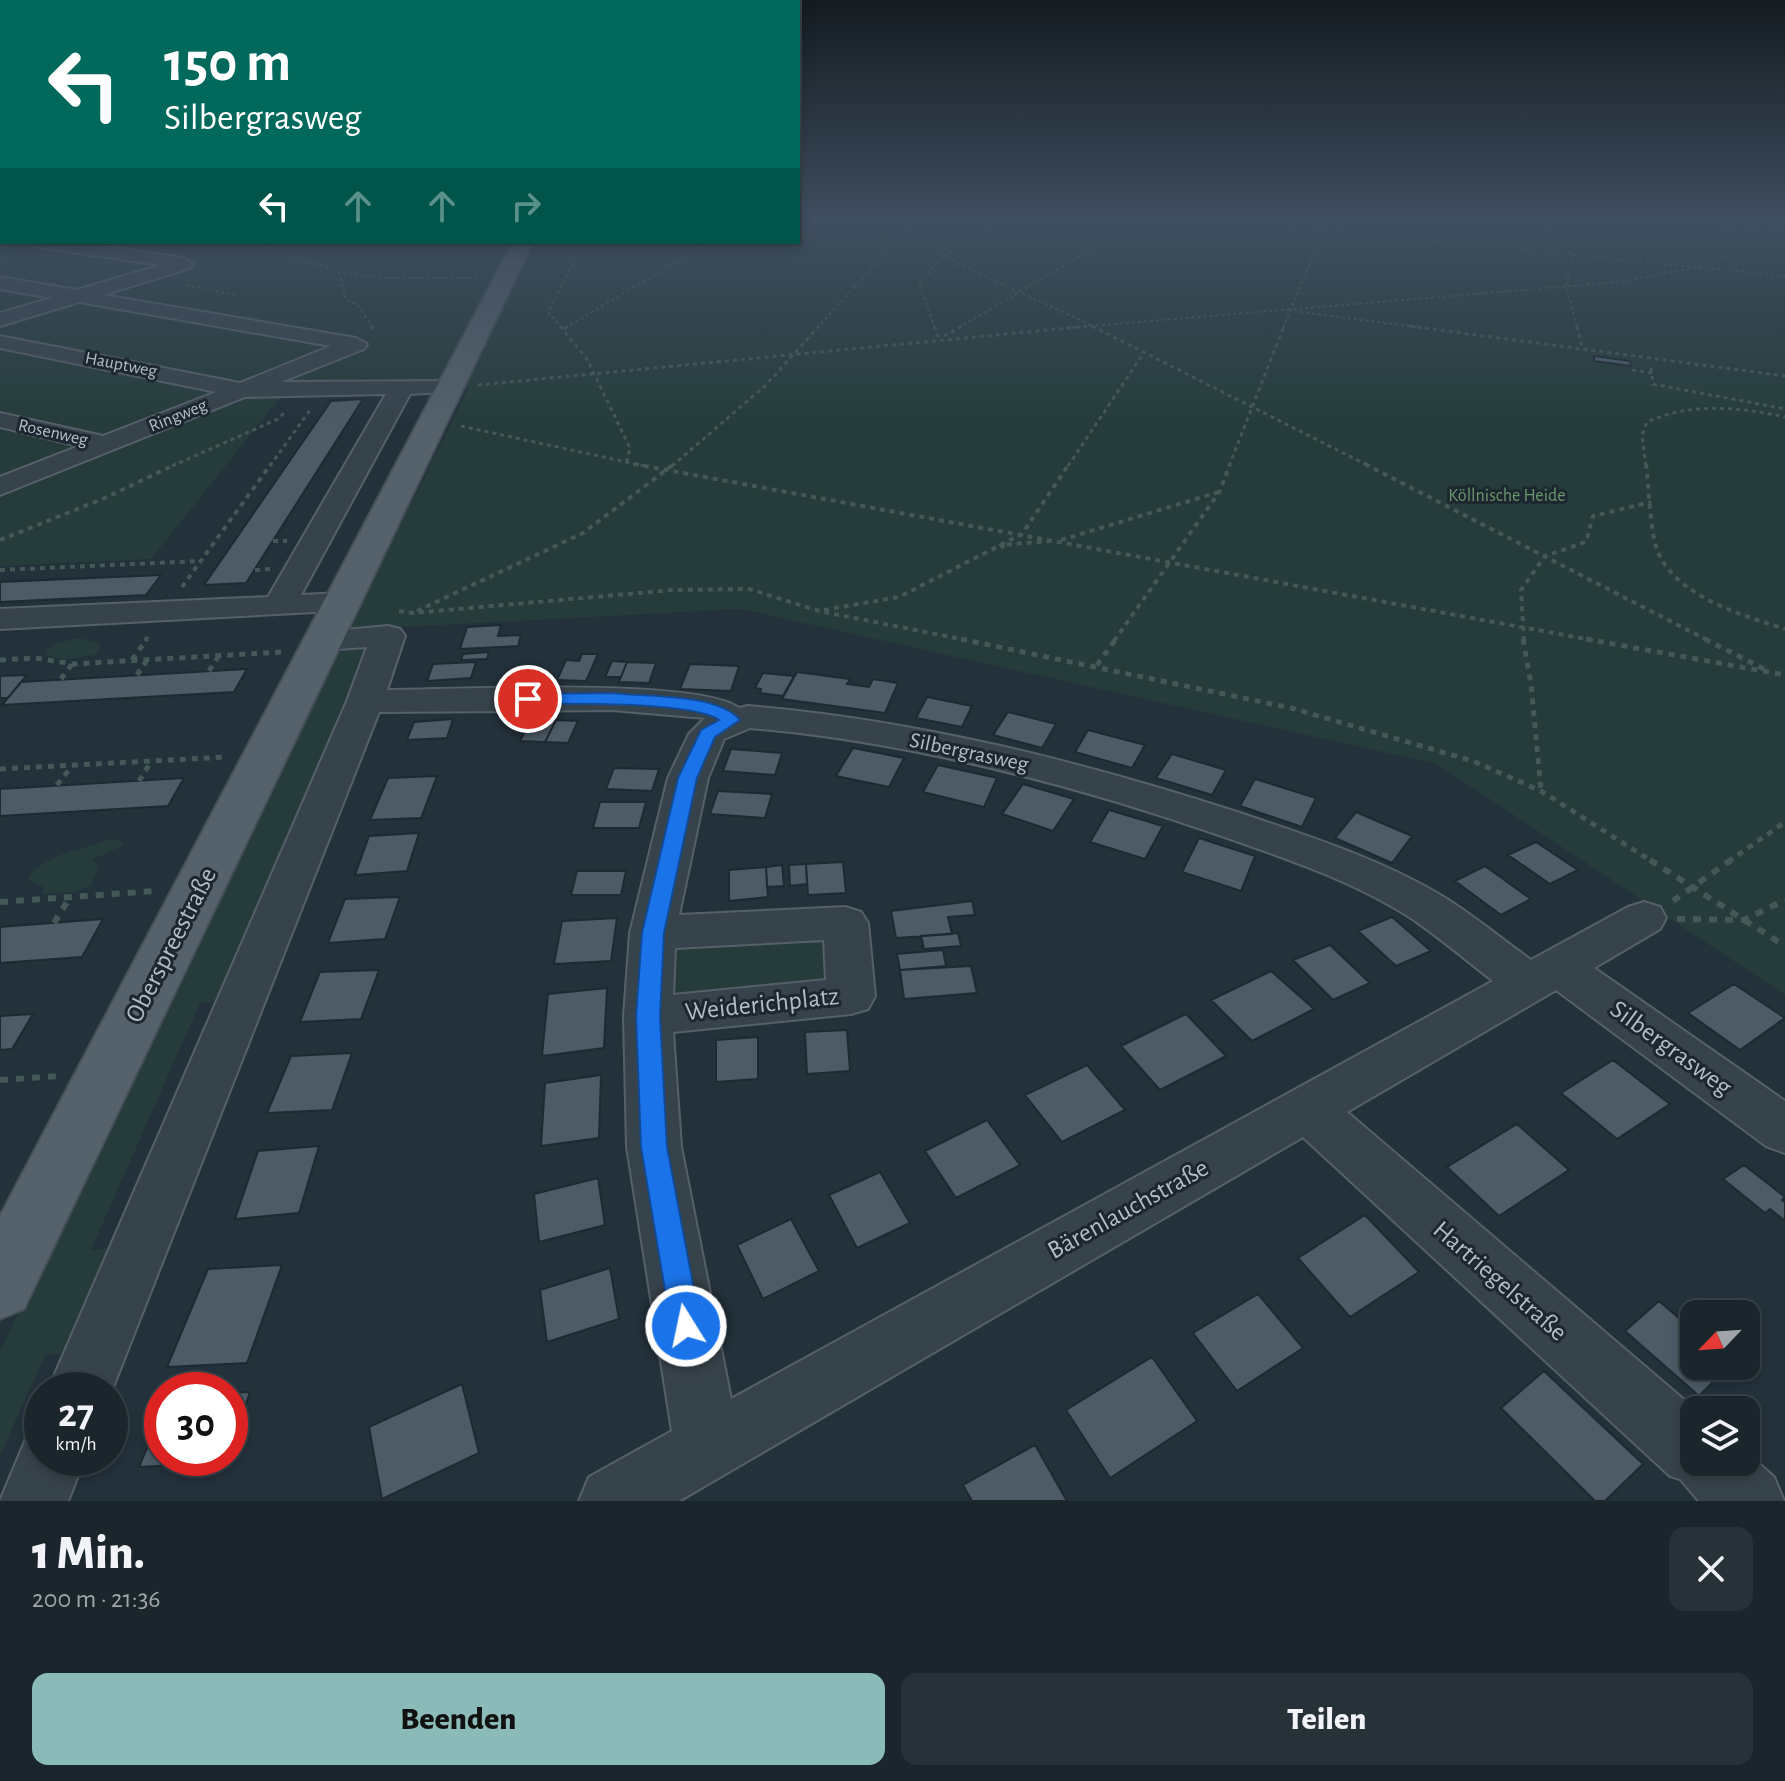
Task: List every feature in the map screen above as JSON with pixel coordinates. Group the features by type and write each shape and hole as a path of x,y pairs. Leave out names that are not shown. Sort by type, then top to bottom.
{"main road":[{"name":"Oberspreestraße","path":"0,1286 499,289"}],"street":[{"path":"38,289 81,296"},
{"path":"0,320 103,289"},
{"name":"Ringweg","path":"0,487 356,344 81,296"},
{"name":"Hauptweg","path":"0,342 242,390"},
{"path":"242,390 450,386"},
{"path":"280,604 402,387"},
{"name":"Rosenweg","path":"0,420 107,445"},
{"path":"0,619 342,603"},
{"path":"87,1372 365,701 388,636 321,645"},
{"name":"Silbergrasweg","path":"365,701 612,699 704,707 719,711 731,720 748,717 818,723 918,739 1140,794 1291,845 1363,875 1426,907 1543,974 1785,1130"},
{"path":"707,1446 654,1147 648,1016 653,933 688,778 708,734 731,720"},
{"name":"Bärenlauchstraße","path":"613,1501 1644,918"},
{"name":"Weiderichplatz","path":"648,1016 851,996 845,923 653,933"},
{"name":"Hartriegelstraße","path":"1307,1108 1680,1440"},
{"path":"34,1501 44,1476"},
{"path":"1722,1476 1750,1501"}],"path":[{"path":"560,289 548,312 564,329 595,375 630,448 627,461"},
{"path":"564,329 631,289"},
{"path":"854,289 766,385 668,469 583,533 413,613 673,590 749,589 819,611 1097,665 1291,708 1473,761 1541,791 1785,946"},
{"path":"921,289 939,339"},
{"path":"1011,289 1145,351 1773,673"},
{"path":"939,339 1029,289"},
{"path":"1097,665 1220,491 1300,289"},
{"path":"450,386 595,375 1093,325 1291,311 1390,299 1525,289"},
{"path":"1567,289 1583,350"},
{"path":"1291,311 1785,376"},
{"path":"819,611 899,597 1022,534 1145,351"},
{"path":"1632,370 1651,370 1653,384 1785,409"},
{"path":"0,540 105,498 215,445 278,419 314,390"},
{"path":"165,610 314,390"},
{"path":"1785,417 1719,408 1682,410 1647,422 1642,436 1657,549 1664,564 1715,602 1785,629"},
{"path":"495,434 1785,677"},
{"path":"1002,546 1059,541 1220,491"},
{"path":"1541,791 1531,684 1521,626 1521,590 1545,556 1586,542 1593,516 1651,502"},
{"path":"0,570 201,561"},
{"path":"2,661 35,658 73,664 218,656 321,645"},
{"path":"209,671 218,656"},
{"path":"137,675 147,659"},
{"path":"61,679 73,664"},
{"path":"0,769 265,755"},
{"path":"139,781 152,761"},
{"path":"57,785 72,765"},
{"path":"1644,918 1695,888 1785,822"},
{"path":"0,902 200,889"},
{"path":"54,923 71,897"},
{"path":"1644,918 1744,920 1785,900"}],"green space":[{"name":"Köllnische Heide","path":"0,289 1785,289 1785,995 1437,764 741,609 348,630 469,387 284,393 151,559 0,566"},
{"path":"79,638 99,643 100,648 95,655 67,659 47,656 45,651 57,643"},
{"path":"378,645 227,1000 200,1003 91,1250 124,1247 82,1351 45,1355 37,1372 24,1372 24,1402 0,1456 0,1351 339,647"},
{"path":"111,839 122,841 123,845 92,860 99,867 91,885 76,892 42,894 43,887 27,879 54,858"},
{"path":"819,938 839,949 825,983 677,996 673,991 673,954 683,945"}],"building":[{"path":"1594,356 1630,361 1631,366 1594,361"},
{"path":"363,399 246,583 204,585 331,401"},
{"path":"161,575 146,595 0,602 0,582"},
{"path":"501,625 498,636 521,635 518,646 460,649 467,627"},
{"path":"489,652 487,659 461,660 463,654"},
{"path":"582,654 598,654 586,681 557,680 566,660 579,661"},
{"path":"612,661 627,662 621,677 605,677"},
{"path":"476,662 471,678 427,681 433,664"},
{"path":"627,662 656,663 649,683 619,682"},
{"path":"690,664 739,666 731,691 680,689"},
{"path":"247,669 234,692 2,705 21,682"},
{"path":"797,672 850,679 847,684 869,687 873,679 898,683 885,713 782,699"},
{"path":"763,673 794,676 783,696 760,693 761,689 755,688"},
{"path":"27,675 8,698 0,698 0,676"},
{"path":"927,697 972,706 962,727 916,718"},
{"path":"1008,712 1056,724 1042,748 993,735"},
{"path":"453,719 447,738 407,740 414,722"},
{"path":"532,719 556,720 545,742 520,741 525,731 518,731 523,722"},
{"path":"556,720 578,721 568,743 545,742"},
{"path":"1088,730 1145,745 1132,768 1075,752"},
{"path":"853,748 904,758 889,787 836,776"},
{"path":"731,749 782,753 775,775 723,771"},
{"path":"1172,754 1226,770 1212,795 1156,778"},
{"path":"938,765 997,778 984,807 923,792"},
{"path":"614,768 659,769 652,791 606,789"},
{"path":"437,776 421,818 370,820 388,778"},
{"path":"184,778 168,806 0,816 0,789"},
{"path":"1255,779 1316,798 1302,827 1240,806"},
{"path":"1023,784 1074,799 1053,831 1002,814"},
{"path":"718,791 772,794 765,818 710,814"},
{"path":"600,802 646,802 639,828 593,828"},
{"path":"1109,810 1163,826 1145,859 1090,842"},
{"path":"1356,812 1412,836 1392,863 1335,838"},
{"path":"419,833 407,871 355,875 369,836"},
{"path":"1199,838 1255,856 1241,891 1182,872"},
{"path":"1536,842 1578,870 1550,884 1508,855"},
{"path":"843,862 846,893 808,895 806,864"},
{"path":"806,864 807,884 790,886 789,865"},
{"path":"782,865 784,886 767,887 766,867"},
{"path":"1485,866 1531,899 1501,915 1455,881"},
{"path":"766,867 768,897 729,901 729,870"},
{"path":"577,871 626,871 621,895 571,895"},
{"path":"400,897 385,939 328,943 345,899"},
{"path":"972,901 975,915 948,917 952,934 896,938 891,911"},
{"path":"1392,917 1431,951 1396,966 1358,931"},
{"path":"617,918 611,961 554,964 562,921"},
{"path":"103,919 82,957 0,963 0,927"},
{"path":"958,933 961,946 924,949 921,936"},
{"path":"1330,945 1370,983 1333,1000 1293,960"},
{"path":"943,950 946,966 900,970 897,954"},
{"path":"971,966 977,993 904,999 900,970"},
{"path":"379,970 361,1019 300,1022 320,972"},
{"path":"1271,971 1314,1009 1252,1041 1211,1000"},
{"path":"1734,984 1785,1018 1740,1050 1688,1013"},
{"path":"607,988 604,1048 542,1056 548,994"},
{"path":"33,1014 12,1049 0,1050 0,1016"},
{"path":"1186,1014 1226,1056 1160,1090 1121,1046"},
{"path":"847,1030 850,1071 807,1074 805,1032"},
{"path":"758,1037 758,1079 716,1082 716,1040"},
{"path":"352,1053 332,1110 267,1113 291,1056"},
{"path":"1613,1060 1670,1104 1617,1139 1561,1093"},
{"path":"1087,1065 1125,1110 1062,1142 1025,1095"},
{"path":"601,1075 599,1138 541,1146 545,1083"},
{"path":"987,1120 1020,1165 956,1198 925,1151"},
{"path":"1517,1124 1569,1170 1499,1216 1447,1167"},
{"path":"319,1146 299,1213 235,1219 258,1151"},
{"path":"1744,1165 1785,1197 1782,1200 1785,1202 1785,1221 1770,1209 1765,1213 1723,1179"},
{"path":"880,1172 910,1223 857,1248 829,1195"},
{"path":"598,1178 605,1225 539,1242 534,1194"},
{"path":"1365,1215 1419,1272 1350,1317 1298,1258"},
{"path":"791,1219 819,1271 763,1299 737,1245"},
{"path":"282,1265 247,1363 167,1367 208,1269"},
{"path":"610,1268 619,1319 547,1342 540,1290"},
{"path":"1258,1294 1303,1348 1237,1391 1193,1333"},
{"path":"1659,1301 1680,1319 1680,1379 1625,1331"},
{"path":"1152,1357 1197,1421 1110,1478 1066,1410"},
{"path":"1544,1371 1643,1464 1605,1501 1595,1501 1501,1408"},
{"path":"1681,1380 1715,1380 1699,1396"},
{"path":"462,1384 479,1453 382,1499 369,1427"},
{"path":"1035,1445 1067,1501 972,1501 963,1485"}],"route":[{"path":"528,699 612,699 704,707 719,711 731,720 708,734 688,778 653,933 648,1016 654,1147 686,1326"}]}
